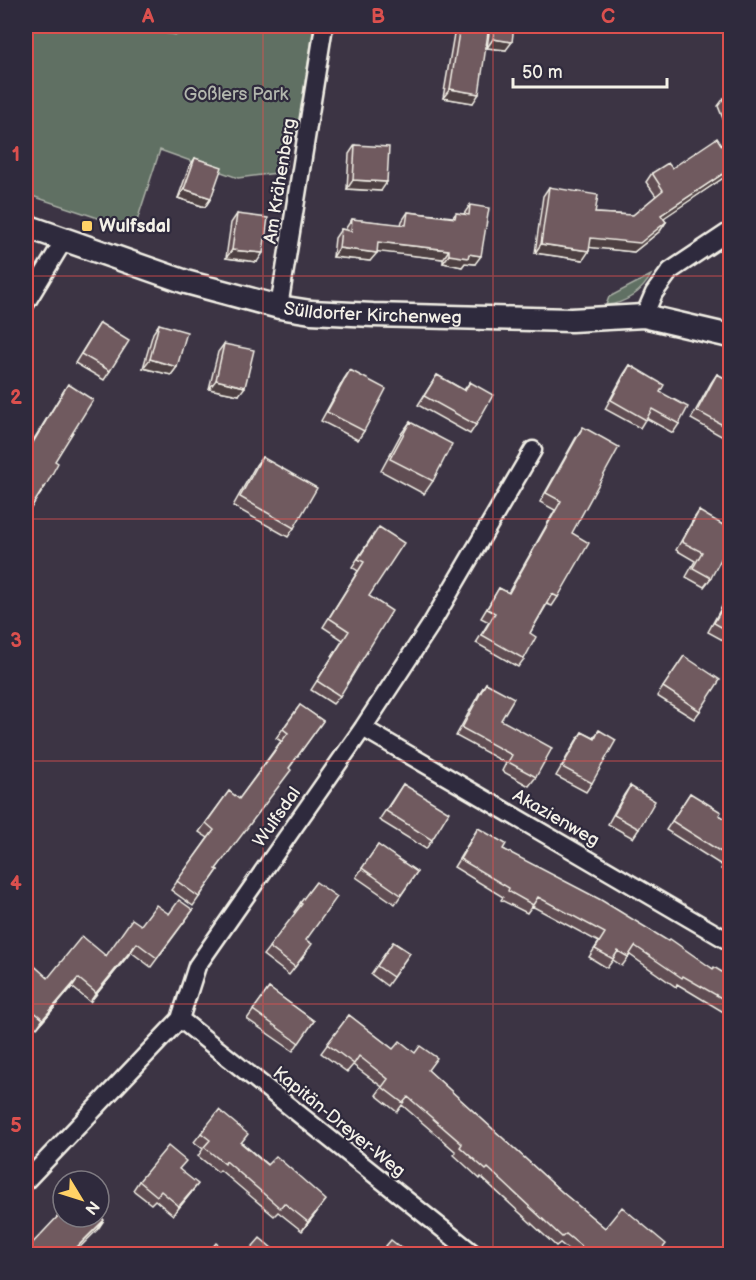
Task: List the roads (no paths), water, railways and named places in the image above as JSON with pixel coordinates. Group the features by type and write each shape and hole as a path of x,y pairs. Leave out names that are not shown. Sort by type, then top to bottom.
{"street":[{"name":"Am Krähenberg","path":"279,307 324,26"},
{"name":"Sülldorfer Kirchenweg","path":"26,226 186,282 279,307 311,312 372,315 571,320 644,316 730,336"},
{"path":"644,316 654,293 670,271 730,231"},
{"path":"26,303 64,240"},
{"name":"Wulfsdal","path":"26,1181 180,1019 197,966 363,728 430,626 533,450"},
{"name":"Akazienweg","path":"363,728 730,942"},
{"name":"Kapitän-Dreyer-Weg","path":"180,1019 474,1254"}],"place":[{"name":"Wulfsdal","path":"87,226"}],"park label":[{"name":"Goßlers Park","path":"236,94"}]}
